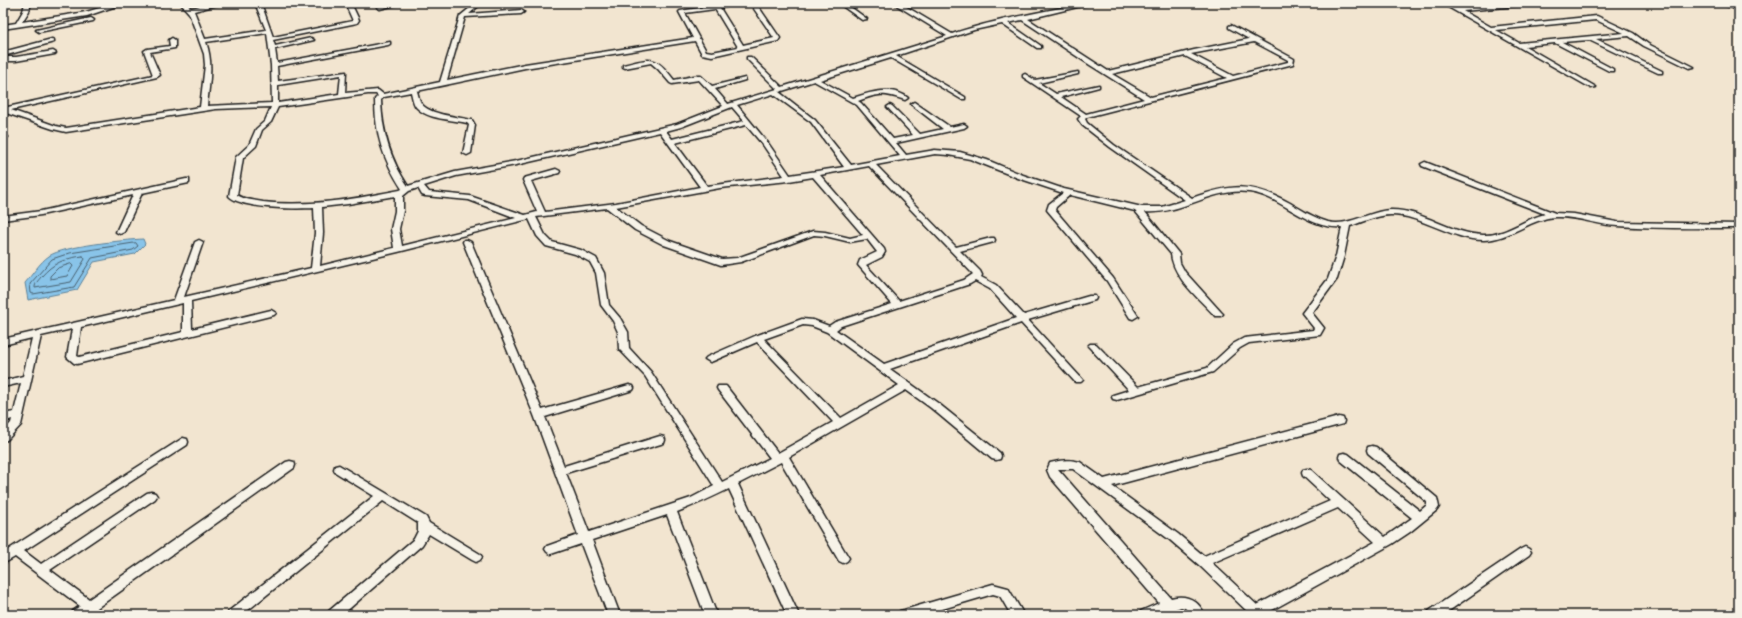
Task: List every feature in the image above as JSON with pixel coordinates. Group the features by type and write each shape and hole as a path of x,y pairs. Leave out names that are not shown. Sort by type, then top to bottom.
{"street":[{"path":"18,25 26,11 28,3"},
{"path":"3,27 87,14 122,3"},
{"path":"160,5 166,3"},
{"path":"184,3 190,10 197,23 204,41 208,65 203,109"},
{"path":"190,10 222,3"},
{"path":"258,3 270,35 274,65 275,105 268,122 259,129 252,146 240,157 233,196 242,200 282,206 318,206 366,199 478,169 516,164 662,130 688,123 730,105 892,56 976,28 1091,3"},
{"path":"204,41 270,35 355,22 356,20 348,3"},
{"path":"380,7 400,3"},
{"path":"443,83 463,16 479,3"},
{"path":"743,3 682,12 702,51 706,54 774,42 777,39 753,3"},
{"path":"841,3 864,19"},
{"path":"896,3 951,36"},
{"path":"1444,3 1593,87"},
{"path":"1458,10 1528,3"},
{"path":"1721,3 1739,8"},
{"path":"716,7 742,48"},
{"path":"463,16 521,12"},
{"path":"1023,18 1149,99"},
{"path":"1490,29 1592,18 1603,20 1631,34 1646,45 1691,67"},
{"path":"42,21 38,32 91,20"},
{"path":"1003,22 1039,47"},
{"path":"1191,201 1112,146 1084,124 1081,119 1085,116 1291,62 1291,59 1231,27"},
{"path":"1518,45 1631,34"},
{"path":"1590,38 1660,72"},
{"path":"404,190 391,165 379,132 378,99 382,96 555,61 697,39"},
{"path":"4,110 156,75 147,51 173,47 172,40"},
{"path":"272,48 311,40"},
{"path":"1107,73 1186,54 1254,40"},
{"path":"3,54 52,41"},
{"path":"1556,41 1611,70"},
{"path":"274,65 388,43"},
{"path":"3,59 16,59 53,53"},
{"path":"1186,54 1232,78"},
{"path":"892,56 963,98"},
{"path":"748,58 777,90 812,121 849,168"},
{"path":"625,66 654,61 672,82 700,77 749,122 766,144 789,179"},
{"path":"275,83 344,73 342,95"},
{"path":"1033,82 1076,73"},
{"path":"1025,76 1085,116"},
{"path":"814,79 846,98 853,100 864,109 902,154"},
{"path":"711,88 743,80"},
{"path":"1056,96 1097,86"},
{"path":"413,89 418,105 423,109 441,116 470,121 472,125 467,153"},
{"path":"4,110 55,128 66,130 227,106 275,105 342,95 375,92 382,96"},
{"path":"853,100 868,94 880,92 894,93 905,98"},
{"path":"914,104 948,129"},
{"path":"890,107 918,136"},
{"path":"671,142 749,122"},
{"path":"892,142 964,126"},
{"path":"662,130 705,189"},
{"path":"3,342 316,270 527,217 609,206 705,189 789,179 871,164 902,154 951,152 979,160 1032,181 1138,209 1163,209 1214,193 1239,189 1250,189 1259,191 1324,223 1333,225 1346,225 1393,213 1406,215 1468,235 1491,238 1544,217 1555,215 1574,216 1617,224 1739,226"},
{"path":"871,164 977,273 978,275 975,278"},
{"path":"1425,164 1555,215"},
{"path":"542,214 527,180 556,171"},
{"path":"816,174 881,252 879,255 863,262 862,265 896,304"},
{"path":"3,218 28,215 186,181"},
{"path":"420,185 425,193 428,194 470,198 527,217 549,244 578,252 593,260 600,273 605,305 617,320 623,332 624,349 648,374 726,486 793,615"},
{"path":"398,250 395,229 399,212 398,200 404,190"},
{"path":"120,232 139,191"},
{"path":"1069,192 1052,206 1051,210 1110,280 1133,316"},
{"path":"316,270 319,233 318,206"},
{"path":"609,206 638,228 667,243 721,262 738,260 813,233 825,234 850,240 869,236"},
{"path":"1138,209 1175,254 1176,263 1182,273 1218,314"},
{"path":"1117,397 1210,370 1222,361 1240,343 1247,340 1318,333 1320,328 1307,313 1319,294 1331,283 1337,269 1346,235 1346,225"},
{"path":"955,250 991,240"},
{"path":"178,302 199,242"},
{"path":"467,242 539,415 614,615"},
{"path":"831,330 838,324 975,278 982,280 993,287 1078,380"},
{"path":"883,368 1022,319 1092,298"},
{"path":"187,300 188,334"},
{"path":"77,325 72,357 77,361 271,313"},
{"path":"710,359 758,338 807,322 831,330 935,406 996,456"},
{"path":"3,437 16,425 37,335"},
{"path":"758,338 840,423"},
{"path":"1093,346 1136,391"},
{"path":"3,384 27,378"},
{"path":"551,549 695,501 780,457 907,385"},
{"path":"539,415 629,388"},
{"path":"722,388 780,457 843,558"},
{"path":"3,418 19,414"},
{"path":"1102,484 1339,421"},
{"path":"561,471 660,440"},
{"path":"3,559 183,442"},
{"path":"1169,605 1054,474 1053,468 1056,464 1071,464 1081,468 1157,524 1203,562 1258,614 1321,576 1384,543 1420,518 1432,507 1433,501 1372,450"},
{"path":"1344,457 1420,518"},
{"path":"77,615 290,465"},
{"path":"333,615 418,542 425,531 425,526 422,520 340,469"},
{"path":"1308,474 1384,543"},
{"path":"41,570 151,496"},
{"path":"233,615 382,496"},
{"path":"1203,562 1339,502"},
{"path":"670,509 712,615"},
{"path":"425,526 476,557"},
{"path":"15,551 90,606"},
{"path":"1433,615 1525,552"},
{"path":"907,614 993,589 1004,592 1018,615"},
{"path":"1145,615 1178,602 1186,602 1199,615"}],"water":[{"path":"143,239 145,244 135,254 94,262 77,290 28,300 25,283 39,265 56,252 80,246"}]}
